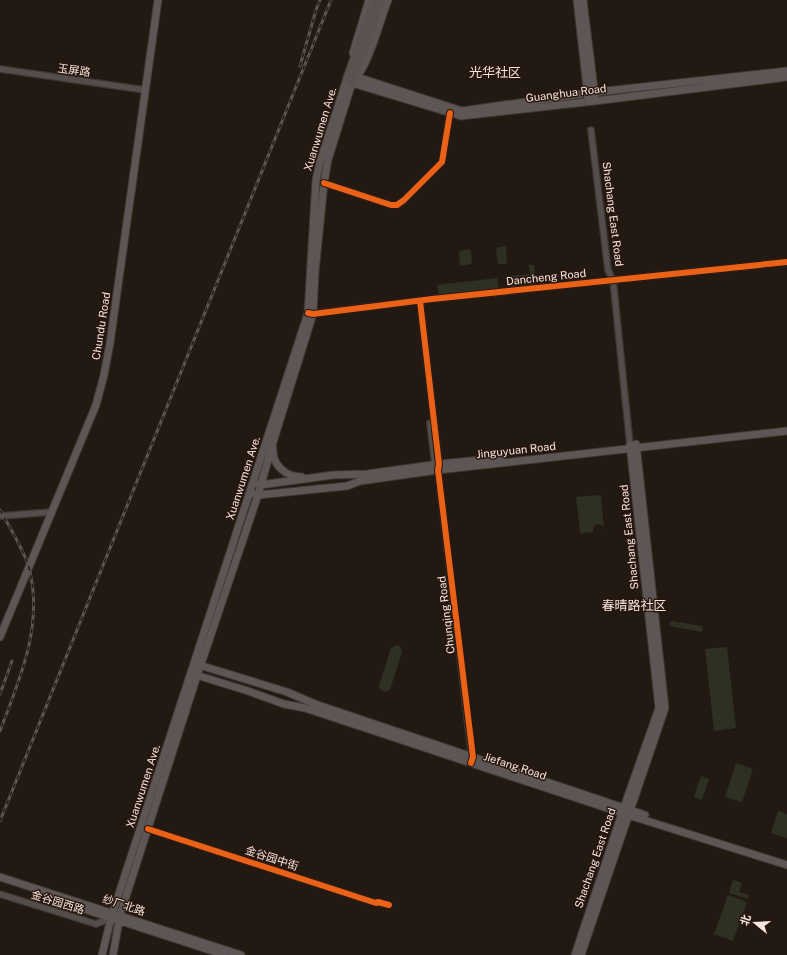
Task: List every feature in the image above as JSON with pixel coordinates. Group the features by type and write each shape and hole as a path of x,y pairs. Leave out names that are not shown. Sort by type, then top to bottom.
{"highway":[{"path":"352,80 375,0"},
{"path":"363,45 381,0"}],"main road":[{"name":"Chundu Road","path":"0,630 96,405 104,375 111,335 157,0"},
{"name":"Xuanwumen Ave.","path":"197,664 258,495 310,314 324,183 328,160 352,80 356,41 370,0"},
{"name":"Xuanwumen Ave.","path":"102,955 148,829 253,483 310,314 316,180 320,162 352,80 365,63 388,0"},
{"path":"577,0 591,93"},
{"path":"583,0 592,102"},
{"name":"Guanghua Road","path":"352,80 462,111 591,93 787,71"},
{"name":"Guanghua Road","path":"352,80 461,116 592,102 787,77"},
{"name":"Jinguyuan Road","path":"253,483 260,485 320,476 367,474 787,430"},
{"path":"274,439 272,454 278,466 285,472 296,477 320,476"},
{"name":"Shachang East Road","path":"581,955 659,708 633,446"},
{"name":"Jinguyuan Road","path":"250,493 258,495 347,486 360,481 437,467"},
{"name":"Chundu Road","path":"0,637 50,512"},
{"name":"Jiefang Road","path":"197,664 287,692 315,704 472,760"},
{"name":"Xuanwumen Ave.","path":"116,917 194,675"},
{"name":"Jiefang Road","path":"194,675 248,691 258,696 284,704 305,708 472,760 787,865"},
{"name":"Shachang East Road","path":"575,955 626,811"},
{"name":"Jiefang Road","path":"626,811 787,861"},
{"name":"纱厂北路","path":"0,878 225,955"},
{"name":"纱厂北路","path":"0,882 241,955"},
{"path":"113,955 116,917"}],"street":[{"name":"玉屏路","path":"0,69 144,90"},
{"path":"324,183 391,205 397,205 404,200 442,162 450,113"},
{"name":"Shachang East Road","path":"591,130 608,270 613,280 633,446"},
{"name":"Dancheng Road","path":"310,314 418,301 787,262"},
{"name":"Chunqing Road","path":"418,301 472,760"},
{"path":"0,516 50,512"},
{"name":"金谷园中街","path":"148,829 376,903 378,902 389,905"},
{"name":"金谷园西路","path":"0,894 96,924 116,917"}],"green space":[{"path":"506,246 507,262 505,264 498,264 496,249"},
{"path":"469,249 471,251 472,264 460,266 459,251"},
{"path":"529,265 534,265 536,285 508,287 507,276 530,274"},
{"path":"497,278 499,288 497,290 439,297 437,285"},
{"path":"601,495 604,530 602,525 597,524 593,527 593,532 580,533 576,497"},
{"path":"672,621 702,626 703,630 701,632 670,626 669,623"},
{"path":"396,645 400,646 402,652 390,690 384,692 379,688 379,686 391,648"},
{"path":"727,647 736,728 714,731 705,649"},
{"path":"736,763 753,769 742,802 725,797"},
{"path":"701,776 709,779 702,800 694,797"},
{"path":"778,811 787,814 787,838 771,833"},
{"path":"733,880 742,883 739,892 749,895 748,899 729,893"},
{"path":"728,895 747,902 733,941 714,934"}],"railway":[{"path":"300,66 320,0"},
{"path":"0,821 331,0"},
{"path":"0,510 20,546 29,568 33,589 34,610 28,651 0,731"},
{"path":"0,694 12,661"}],"cycle path":[{"path":"324,183 391,205 397,205 404,200 442,162 450,113"},
{"path":"308,313 313,314 432,299 787,262"},
{"path":"420,301 439,464 438,470 473,757 471,763"},
{"path":"148,829 376,903 378,902 389,905"}],"district":[{"name":"光华社区","path":"495,72"},
{"name":"春晴路社区","path":"634,605"}]}
